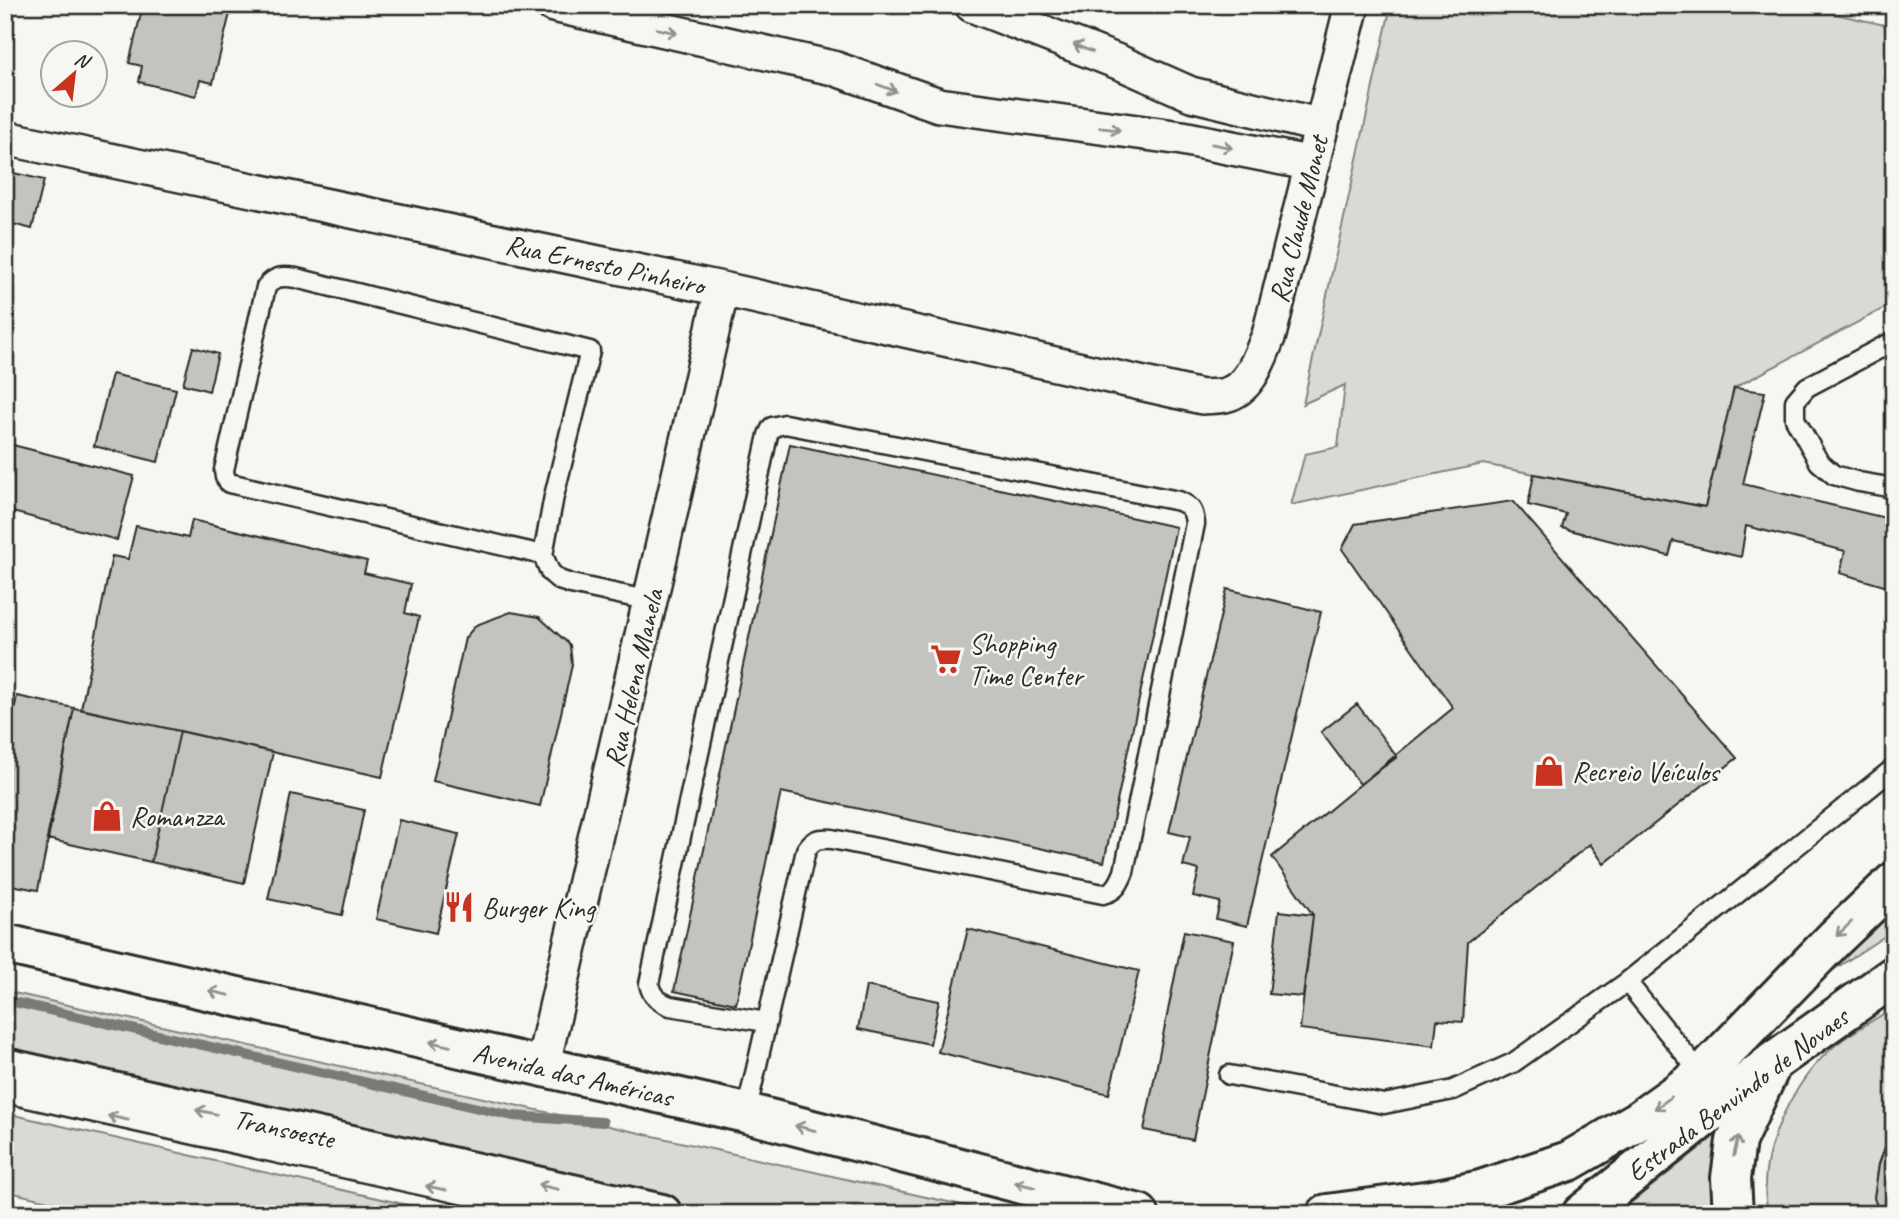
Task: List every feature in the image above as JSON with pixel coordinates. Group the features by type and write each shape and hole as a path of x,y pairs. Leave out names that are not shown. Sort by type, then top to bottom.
{"main road":[{"name":"Estrada Benvindo de Novaes","path":"1327,1214 1432,1200 1481,1190 1569,1161 1638,1121 1702,1075 1835,938 1894,882"},
{"name":"Avenida das Américas","path":"5,944 746,1113 1139,1214"},
{"name":"Estrada Benvindo de Novaes","path":"1581,1214 1773,1062 1894,976"},
{"path":"1733,1214 1731,1178 1736,1141 1773,1062"},
{"path":"5,1068 662,1214"}],"street":[{"path":"553,5 833,68 939,105 1182,138 1313,164"},
{"path":"972,5 1097,53 1191,94 1322,125"},
{"name":"Rua Claude Monet","path":"1202,397 1226,395 1245,383 1269,335 1352,5"},
{"path":"1182,138 1191,94"},
{"name":"Rua Ernesto Pinheiro","path":"5,138 723,289 1202,397"},
{"name":"Rua Helena Manela","path":"542,1068 723,289"}],"lane":[{"path":"543,555 229,483 224,470 266,287 273,278 296,278 590,351 554,496 543,555 550,572 559,580 650,601"},
{"path":"1894,341 1807,387 1795,401 1795,419 1819,462 1834,475 1894,488"},
{"path":"746,1113 806,850 811,841 820,838 832,839 1103,894 1112,892 1119,884 1195,524 1194,513 1189,505 785,424 772,427 768,435 649,984 651,994 659,1002 670,1006 766,1022"},
{"path":"1229,1075 1384,1104 1453,1090 1513,1063 1627,982 1894,768"},
{"path":"1627,982 1702,1075"},
{"name":"Transoeste","path":"5,1093 551,1214"}],"shaded area":[{"path":"1391,5 1795,5 1894,27 1894,303 1734,388 1705,507 1483,464 1291,505 1305,454 1338,447 1345,385 1303,404"},
{"path":"1894,900 1894,930 1803,990"},
{"path":"5,991 1002,1214 701,1214 5,1058"},
{"path":"1894,1007 1894,1122 1879,1164 1874,1198 1880,1214 1769,1214 1765,1193 1771,1147 1779,1124 1802,1082 1838,1043"},
{"path":"5,1113 447,1214 103,1214 5,1191"},
{"path":"1716,1135 1715,1214 1617,1214"}],"building":[{"path":"143,5 232,5 213,83 200,80 196,96 139,82 142,66 129,63"},
{"path":"5,171 44,180 32,229 5,222"},
{"path":"193,347 218,354 209,391 183,384"},
{"path":"112,374 176,389 158,462 94,446"},
{"path":"1734,388 1765,392 1743,484 1894,520 1894,589 1840,573 1845,551 1746,526 1741,557 1673,541 1669,556 1562,528 1566,514 1528,505 1534,474 1705,507"},
{"path":"5,443 134,476 117,540 5,510"},
{"name":"Shopping Time Center","path":"790,444 1176,527 1104,862 781,792 736,1004 674,991"},
{"name":"Recreio Veículos","path":"1513,501 1737,758 1604,864 1590,844 1468,942 1463,1022 1437,1020 1434,1046 1300,1029 1313,915 1272,857 1453,708 1342,549 1355,524"},
{"path":"192,520 367,561 364,573 411,584 405,613 419,617 382,777 81,709 112,556 128,559 136,526 188,538"},
{"path":"1227,589 1321,612 1247,926 1216,919 1220,902 1193,896 1199,870 1183,866 1190,837 1169,832"},
{"path":"511,612 539,617 570,645 572,665 540,806 433,781 465,638 476,625"},
{"path":"17,696 74,708 38,890 5,884 5,756"},
{"path":"1357,704 1397,757 1360,784 1321,732"},
{"path":"74,708 180,731 151,862 47,839"},
{"path":"180,731 273,752 244,883 151,862"},
{"path":"291,794 364,810 342,915 268,899"},
{"path":"399,820 459,834 436,933 376,919"},
{"path":"1279,911 1313,915 1303,997 1269,994"},
{"path":"968,929 1139,971 1109,1094 938,1052"},
{"path":"1184,931 1234,941 1193,1140 1144,1130"},
{"path":"866,986 939,1001 930,1044 858,1029"},
{"path":"1894,1122 1894,1214 1880,1214 1874,1198 1879,1164"}],"waterway":[{"path":"5,1000 513,1116 603,1122"}],"place":[{"name":"Shopping Time Center","path":"946,659"},
{"name":"Recreio Veículos","path":"1549,771"},
{"name":"Romanzza","path":"107,816"},
{"name":"Burger King","path":"459,907"}]}
